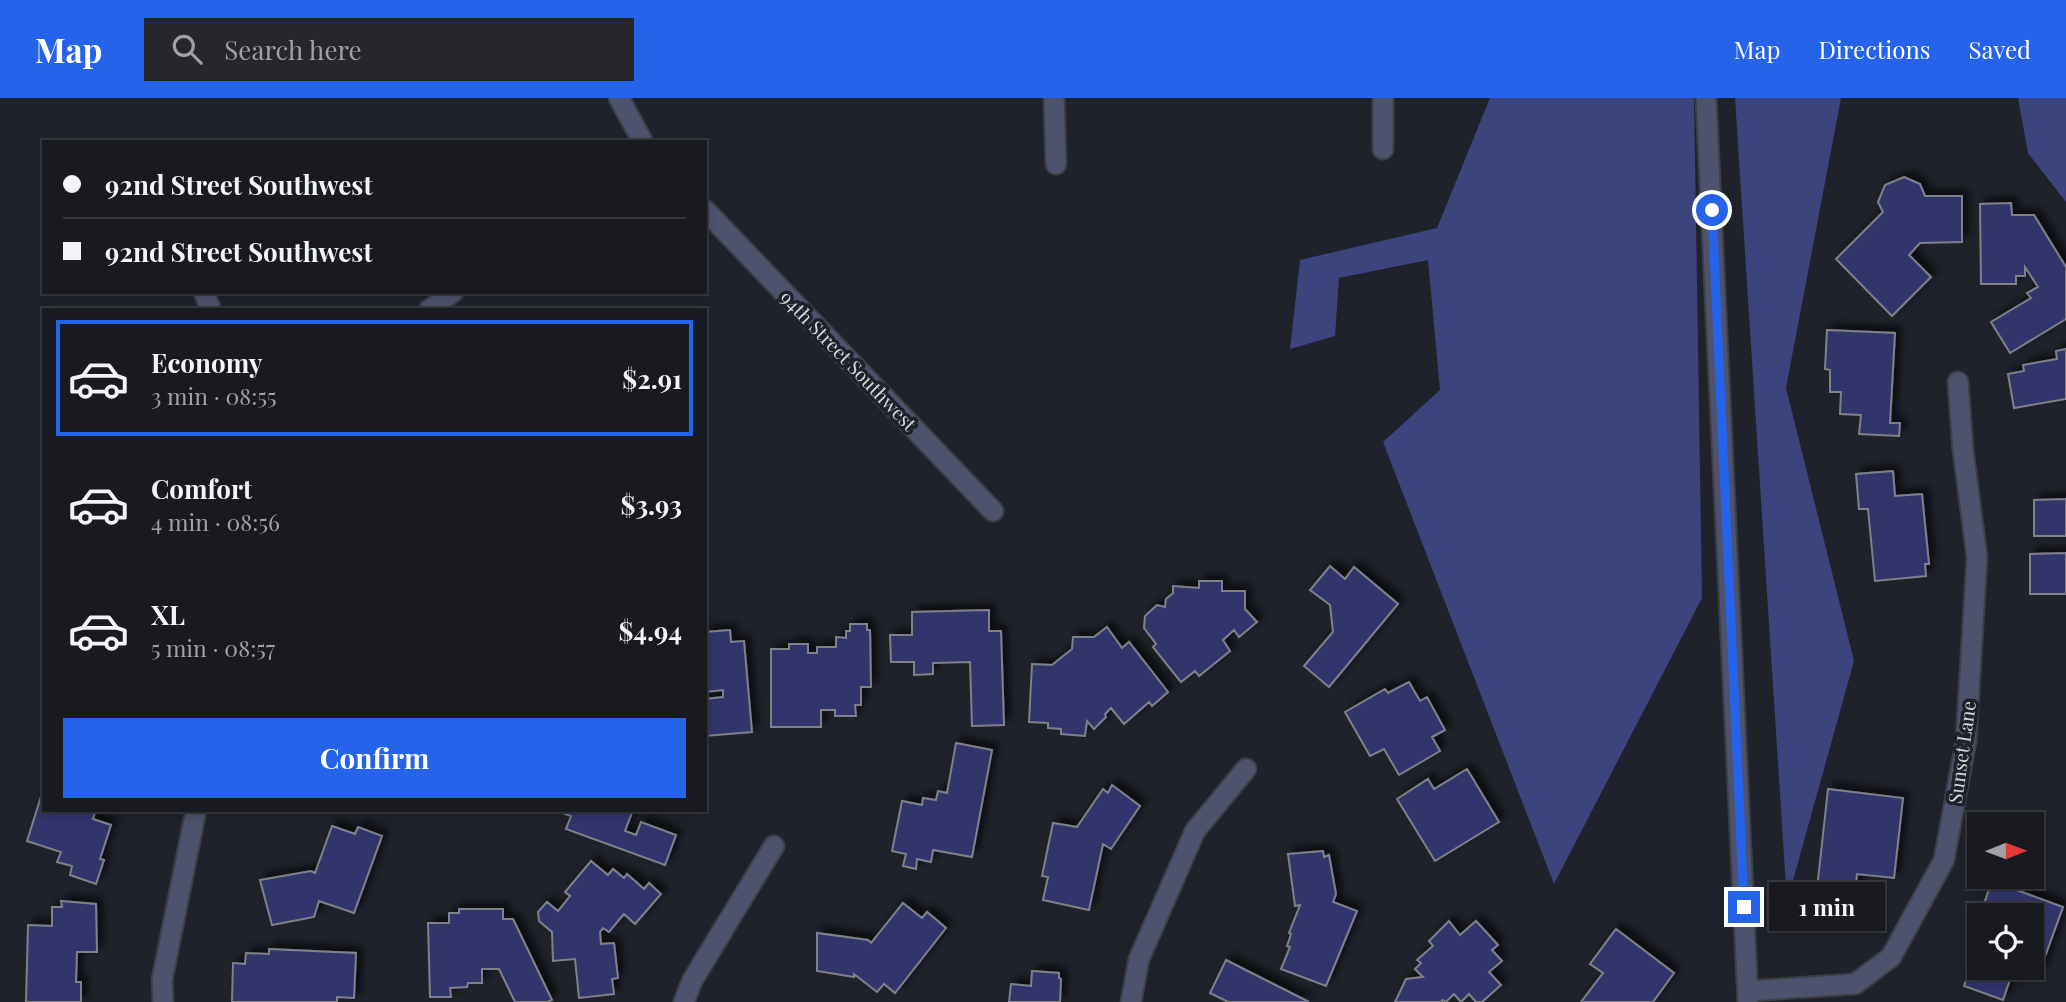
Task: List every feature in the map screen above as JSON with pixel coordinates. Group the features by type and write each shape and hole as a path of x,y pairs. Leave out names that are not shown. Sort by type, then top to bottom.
{"street":[{"path":"619,98 642,140"},
{"path":"1054,98 1056,164"},
{"path":"1383,98 1383,149"},
{"path":"1706,98 1748,996"},
{"name":"94th Street Southwest","path":"707,212 993,511"},
{"path":"432,308 450,294"},
{"name":"Sunset Lane","path":"1748,996 1855,984 1891,957 1944,860 1966,741 1977,557 1963,450 1958,383"},
{"path":"1131,1002 1139,959 1195,831 1246,769"},
{"path":"163,1002 162,980 196,812"},
{"path":"684,1002 692,981 774,846"}],"shaded area":[{"path":"1490,98 1694,98 1702,598 1554,884 1383,442 1440,390 1428,260 1339,278 1335,336 1290,349 1300,260 1437,228"},
{"path":"1735,98 1841,98 1786,388 1854,661 1787,902"},
{"path":"2018,98 2066,98 2066,202 2028,153"}],"building":[{"path":"1904,177 1920,184 1925,196 1962,196 1962,242 1920,243 1909,255 1931,277 1892,316 1836,259 1883,212 1878,202 1885,185"},
{"path":"2011,203 2012,215 2034,215 2066,267 2066,319 2010,353 1991,322 2031,298 2027,293 2038,287 2025,267 2025,276 2016,276 2016,284 1981,284 1980,204"},
{"path":"1827,330 1895,333 1890,423 1900,423 1899,436 1859,434 1861,415 1840,414 1841,392 1830,392 1830,370 1825,369"},
{"path":"2066,349 2066,399 2014,408 2008,374 2024,371 2023,365 2057,359 2056,351"},
{"path":"1893,471 1895,496 1922,494 1929,564 1925,564 1926,576 1875,581 1868,509 1859,509 1856,474"},
{"path":"2066,499 2066,536 2034,536 2034,500"},
{"path":"2066,553 2066,594 2030,594 2030,554"},
{"path":"1330,566 1345,579 1354,567 1398,604 1329,687 1304,666 1333,632 1330,605 1310,590"},
{"path":"1199,581 1222,581 1222,591 1245,591 1245,609 1257,622 1239,637 1234,630 1223,640 1230,651 1199,676 1195,671 1181,682 1153,647 1156,644 1144,628 1145,616 1157,605 1165,607 1166,599 1173,593 1173,586 1199,588"},
{"path":"989,610 989,631 1001,631 1004,725 972,726 970,662 933,663 933,674 914,675 914,662 891,662 890,635 912,635 912,612"},
{"path":"850,624 867,624 867,630 870,630 871,687 861,687 861,705 855,705 856,716 835,716 835,710 821,710 821,727 771,727 771,649 789,649 789,644 808,644 808,653 817,653 817,647 836,647 836,637 846,638"},
{"path":"1107,627 1122,648 1129,642 1168,692 1152,706 1149,702 1124,724 1111,708 1094,729 1087,721 1085,736 1061,734 1061,729 1048,728 1048,723 1029,722 1032,664 1052,665 1072,649 1073,637 1094,637"},
{"path":"730,630 731,642 744,641 752,732 707,736 707,699 723,697 723,690 707,692 707,632"},
{"path":"1409,682 1420,701 1427,697 1445,730 1432,737 1440,751 1399,775 1384,749 1370,756 1345,712 1385,689 1388,693"},
{"path":"956,743 992,750 972,857 933,850 931,862 917,859 916,869 903,866 906,854 892,851 902,801 922,805 923,798 936,800 938,791 947,793"},
{"path":"1467,769 1499,822 1435,861 1397,799 1428,779 1434,789"},
{"path":"1112,785 1140,806 1111,849 1103,844 1089,910 1043,900 1048,877 1042,876 1053,823 1077,827 1103,789 1108,793"},
{"path":"1828,789 1903,798 1894,878 1857,874 1852,921 1814,916"},
{"path":"42,793 42,812 95,812 93,819 111,825 100,859 104,860 96,884 70,875 72,866 57,862 61,852 27,841"},
{"path":"560,812 632,812 625,831 636,835 641,822 676,835 665,865 566,829 571,816"},
{"path":"332,826 355,834 358,827 382,836 354,913 319,901 314,917 272,925 260,880 311,871 315,873"},
{"path":"1323,851 1324,857 1329,855 1336,894 1333,902 1357,911 1326,986 1281,969 1290,947 1287,946 1291,934 1289,933 1300,905 1295,906 1288,854"},
{"path":"591,861 608,875 613,869 624,878 627,874 644,889 649,883 661,894 635,924 624,914 609,932 603,928 600,932 601,944 614,943 618,978 612,979 614,994 579,998 575,959 553,961 552,932 539,921 538,912 547,902 558,911 570,896 565,892"},
{"path":"1989,889 2014,889 2063,907 2044,959 2044,903 1984,903"},
{"path":"61,901 96,904 97,952 77,952 76,982 81,982 81,1002 26,1002 28,925 52,926 52,907 62,907"},
{"path":"903,903 922,918 927,912 946,928 895,993 884,984 877,992 854,974 854,977 817,971 817,933 868,940 871,943"},
{"path":"459,909 503,909 503,919 513,919 552,1000 515,1002 499,969 482,969 482,983 468,983 467,987 450,988 451,997 430,997 428,923 449,923 449,913 459,913"},
{"path":"1449,921 1460,935 1476,921 1498,945 1492,950 1502,961 1489,972 1501,985 1482,1002 1476,1002 1469,994 1461,1002 1454,994 1446,1002 1395,1002 1406,979 1423,977 1415,969 1421,963 1417,960 1433,946 1429,941"},
{"path":"1616,929 1674,973 1653,1002 1581,1002 1603,973 1590,964"},
{"path":"269,949 356,953 354,998 337,997 337,1002 232,1002 233,963 245,964 246,953 269,954"},
{"path":"1226,960 1309,1002 1228,1002 1210,993"},
{"path":"1032,971 1059,973 1060,1002 1009,1002 1011,984 1031,986"},
{"path":"1967,978 1967,980 2010,980 2003,1000 1964,986"}],"route":[{"path":"1712,210 1744,907"}]}
